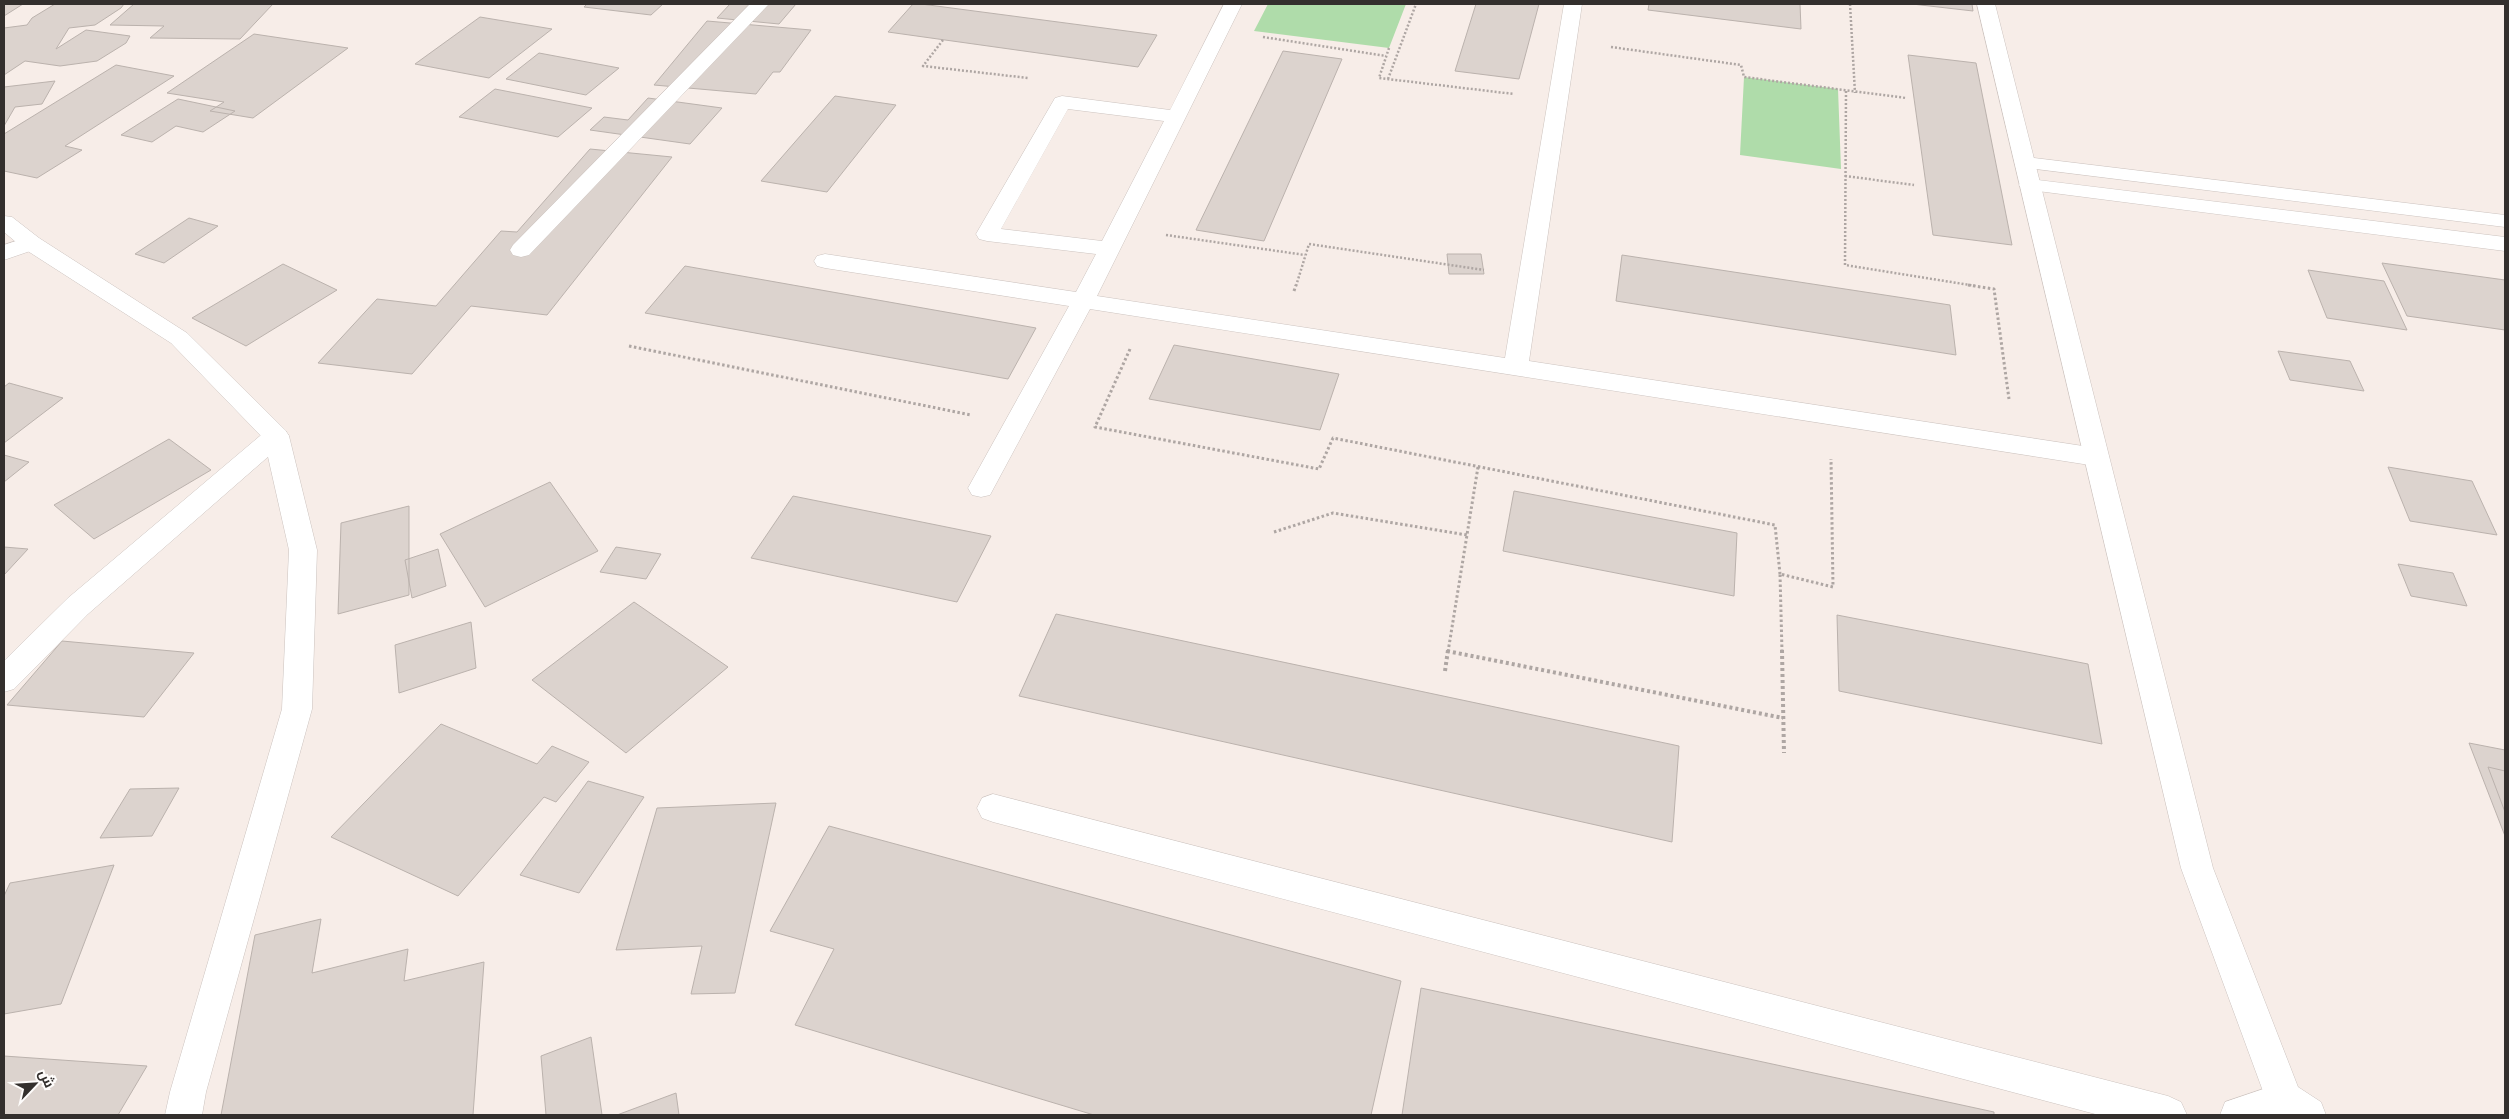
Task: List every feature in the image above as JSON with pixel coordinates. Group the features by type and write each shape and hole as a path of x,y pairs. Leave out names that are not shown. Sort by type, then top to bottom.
{"street":[{"path":"521,250 760,4"},
{"path":"981,488 1083,301 1233,4"},
{"path":"1516,368 1573,4"},
{"path":"1986,4 2197,868 2293,1110 2238,1115"},
{"path":"1109,249 987,234 1062,102 1176,117"},
{"path":"2028,174 2505,221"},
{"path":"2028,174 2505,244"},
{"path":"4,222 31,243 179,338 276,436 303,550 297,709 191,1083 184,1115"},
{"path":"4,253 31,243"},
{"path":"825,261 2096,457"},
{"path":"4,680 78,606 276,436"},
{"path":"993,808 2168,1115"}],"path":[{"path":"1388,79 1416,4"},
{"path":"1850,4 1855,93"},
{"path":"1258,37 1386,56"},
{"path":"1609,46 1741,65 1744,77 1855,93 1906,98"},
{"path":"1388,48 1379,78 1521,95"},
{"path":"1846,91 1845,265 1994,289 2010,399 2001,398"},
{"path":"1846,176 1914,186"},
{"path":"1163,234 1305,255"},
{"path":"1294,291 1309,244 1492,272"},
{"path":"1284,290 1304,293"},
{"path":"1148,311 1095,427 1319,469 1333,438 1775,525 1780,574 1784,753"},
{"path":"629,346 1015,424"},
{"path":"1780,574 1833,587 1830,416"},
{"path":"1444,671 1478,467"},
{"path":"1274,532 1333,513 1467,535"},
{"path":"1447,650 1783,718"}],"green space":[{"path":"1268,4 1406,4 1389,48 1254,31"},
{"path":"1744,77 1838,89 1841,169 1740,155"}],"building":[{"path":"4,4 23,4 4,16"},
{"path":"55,4 124,4 95,25 69,28 56,49 86,30 130,36 126,43 97,61 60,66 25,61 4,75 4,28 27,25 32,18"},
{"path":"134,4 273,4 240,39 150,38 164,26 110,25"},
{"path":"587,4 663,4 651,15 584,7"},
{"path":"730,4 796,4 779,24 717,18"},
{"path":"913,4 1157,35 1138,67 888,32"},
{"path":"1476,4 1539,4 1519,79 1455,71"},
{"path":"1649,4 1800,4 1801,29 1648,10"},
{"path":"1912,4 1972,4 1973,11"},
{"path":"480,17 552,29 489,78 415,64"},
{"path":"707,21 811,30 780,72 773,72 756,94 654,85"},
{"path":"254,34 348,48 253,118 210,111 224,102 167,93"},
{"path":"1283,51 1342,59 1264,241 1196,230"},
{"path":"539,53 619,68 586,95 506,79"},
{"path":"1908,55 1976,63 2012,245 1933,235"},
{"path":"116,65 174,76 65,146 82,150 37,178 4,171 4,134"},
{"path":"55,81 42,104 15,107 4,126 4,87"},
{"path":"495,89 592,108 558,137 459,117"},
{"path":"835,96 896,105 827,192 761,181"},
{"path":"648,98 722,108 690,144 590,130 604,117 628,120"},
{"path":"178,99 235,111 203,132 176,126 152,142 121,135"},
{"path":"590,149 672,157 547,315 471,306 412,374 318,363 377,299 436,306 501,231 517,232"},
{"path":"189,218 218,226 164,263 135,254"},
{"path":"1447,254 1481,254 1484,274 1449,274"},
{"path":"1622,255 1950,305 1956,355 1616,301"},
{"path":"2382,263 2505,280 2505,330 2407,316"},
{"path":"283,264 337,290 246,346 192,318"},
{"path":"685,266 1036,328 1008,379 645,313"},
{"path":"2308,270 2384,281 2407,330 2327,318"},
{"path":"1174,345 1339,374 1320,430 1149,399"},
{"path":"2278,351 2350,361 2364,391 2290,380"},
{"path":"9,383 63,398 4,443 4,387"},
{"path":"169,439 211,470 94,539 54,505"},
{"path":"4,455 29,462 4,482"},
{"path":"2388,467 2472,481 2497,535 2410,521"},
{"path":"550,482 598,551 485,607 440,534"},
{"path":"1514,491 1737,533 1734,596 1503,551"},
{"path":"793,496 991,536 957,602 751,558"},
{"path":"409,506 409,595 338,614 341,523"},
{"path":"4,547 28,549 4,575"},
{"path":"616,547 661,554 646,579 600,572"},
{"path":"438,549 446,586 412,598 405,560"},
{"path":"2398,564 2453,573 2467,606 2411,596"},
{"path":"634,602 728,667 626,753 532,680"},
{"path":"1056,614 1679,746 1672,842 1019,696"},
{"path":"1837,615 2088,664 2102,744 1839,691"},
{"path":"471,622 476,668 399,693 395,645"},
{"path":"62,641 194,653 144,717 7,705"},
{"path":"441,724 537,764 552,746 589,762 556,802 544,797 458,896 331,837"},
{"path":"2469,743 2505,750 2505,836"},
{"path":"2488,767 2505,771 2505,812"},
{"path":"588,781 644,797 579,893 520,875"},
{"path":"179,788 152,836 100,838 130,789"},
{"path":"776,803 735,993 691,994 702,946 616,950 657,808"},
{"path":"829,826 1401,981 1371,1115 1094,1115 795,1025 834,949 770,931"},
{"path":"114,865 61,1004 4,1014 4,896 10,883"},
{"path":"321,919 312,973 408,949 404,981 484,962 473,1115 221,1115 255,935"},
{"path":"1421,988 1994,1112 1994,1115 1402,1115"},
{"path":"591,1037 602,1115 546,1115 541,1056"},
{"path":"4,1056 147,1066 118,1115 4,1115"},
{"path":"676,1093 679,1115 617,1115"}]}
